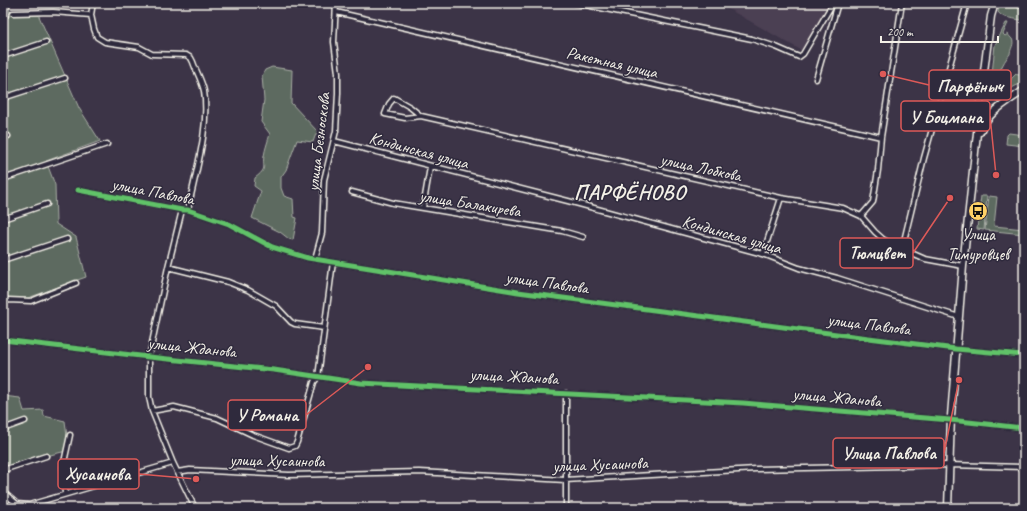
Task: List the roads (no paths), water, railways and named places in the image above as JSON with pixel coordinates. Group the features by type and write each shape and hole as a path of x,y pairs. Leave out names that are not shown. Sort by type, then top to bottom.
{"main road":[{"path":"948,508 950,420 963,266 980,101 991,16 995,3"},
{"path":"1019,3 1024,6"},
{"path":"977,141 982,125 991,114 1024,90"},
{"path":"980,101 984,108 991,114"}],"street":[{"path":"93,3 91,15 94,29 97,37 105,42 139,47 152,54 186,55 191,58 204,89 205,112 202,142 188,210"},
{"path":"279,3 298,6"},
{"name":"улица Безноскова","path":"315,259 322,233 324,180 334,141 338,93 338,73 334,42 336,3"},
{"path":"576,3 752,40 776,47 799,57 803,54 833,3"},
{"path":"816,79 838,3"},
{"path":"861,216 873,202 881,137 902,3"},
{"path":"902,249 924,158 967,3"},
{"path":"13,13 53,12 91,15"},
{"name":"Ракетная улица","path":"336,12 881,137"},
{"path":"3,56 46,42"},
{"path":"3,98 65,78"},
{"name":"улица Лобкова","path":"421,116 410,107 394,98 389,104 385,114 405,118 421,116 781,198 843,208 861,216 884,240 902,249 925,259 963,266"},
{"name":"Кондинская улица","path":"334,141 430,167 568,201 764,254 799,268 837,278 959,317"},
{"path":"3,179 106,144"},
{"path":"423,208 430,167"},
{"name":"улица Павлова","path":"78,190 188,210 229,224 272,246 308,258 518,292 956,348 1024,355"},
{"name":"улица Балакирева","path":"352,192 393,203 562,231 583,237"},
{"path":"764,254 781,198"},
{"path":"3,219 47,204"},
{"path":"182,210 149,357 149,397 152,411 173,463 195,508"},
{"path":"3,260 67,238"},
{"path":"152,411 174,407 217,418 253,435 289,448 295,446 314,382 318,377 333,262"},
{"path":"168,267 228,282 248,290 276,306 291,322 324,328"},
{"path":"3,301 31,301 76,283"},
{"name":"улица Жданова","path":"3,340 274,370 361,382 743,403 950,420 1024,428"},
{"path":"566,393 566,508"},
{"path":"3,429 26,422"},
{"path":"64,494 63,467 70,435"},
{"path":"3,470 46,456"},
{"path":"3,492 17,504 23,506 29,505 173,463"},
{"name":"улица Хусаинова","path":"177,472 190,470 289,475 419,472 565,480 756,469 949,465 1024,468"}],"place":[{"name":"Парфёныч","path":"883,74"},
{"name":"У Боцмана","path":"996,175"},
{"name":"Тюмцвет","path":"950,198"},
{"name":"Улица Тимуровцев","path":"978,211"},
{"name":"У Романа","path":"368,367"},
{"name":"Улица Павлова","path":"959,380"},
{"name":"Хусаинова","path":"196,479"}],"district":[{"name":"ПАРФЁНОВО","path":"630,192"}]}
